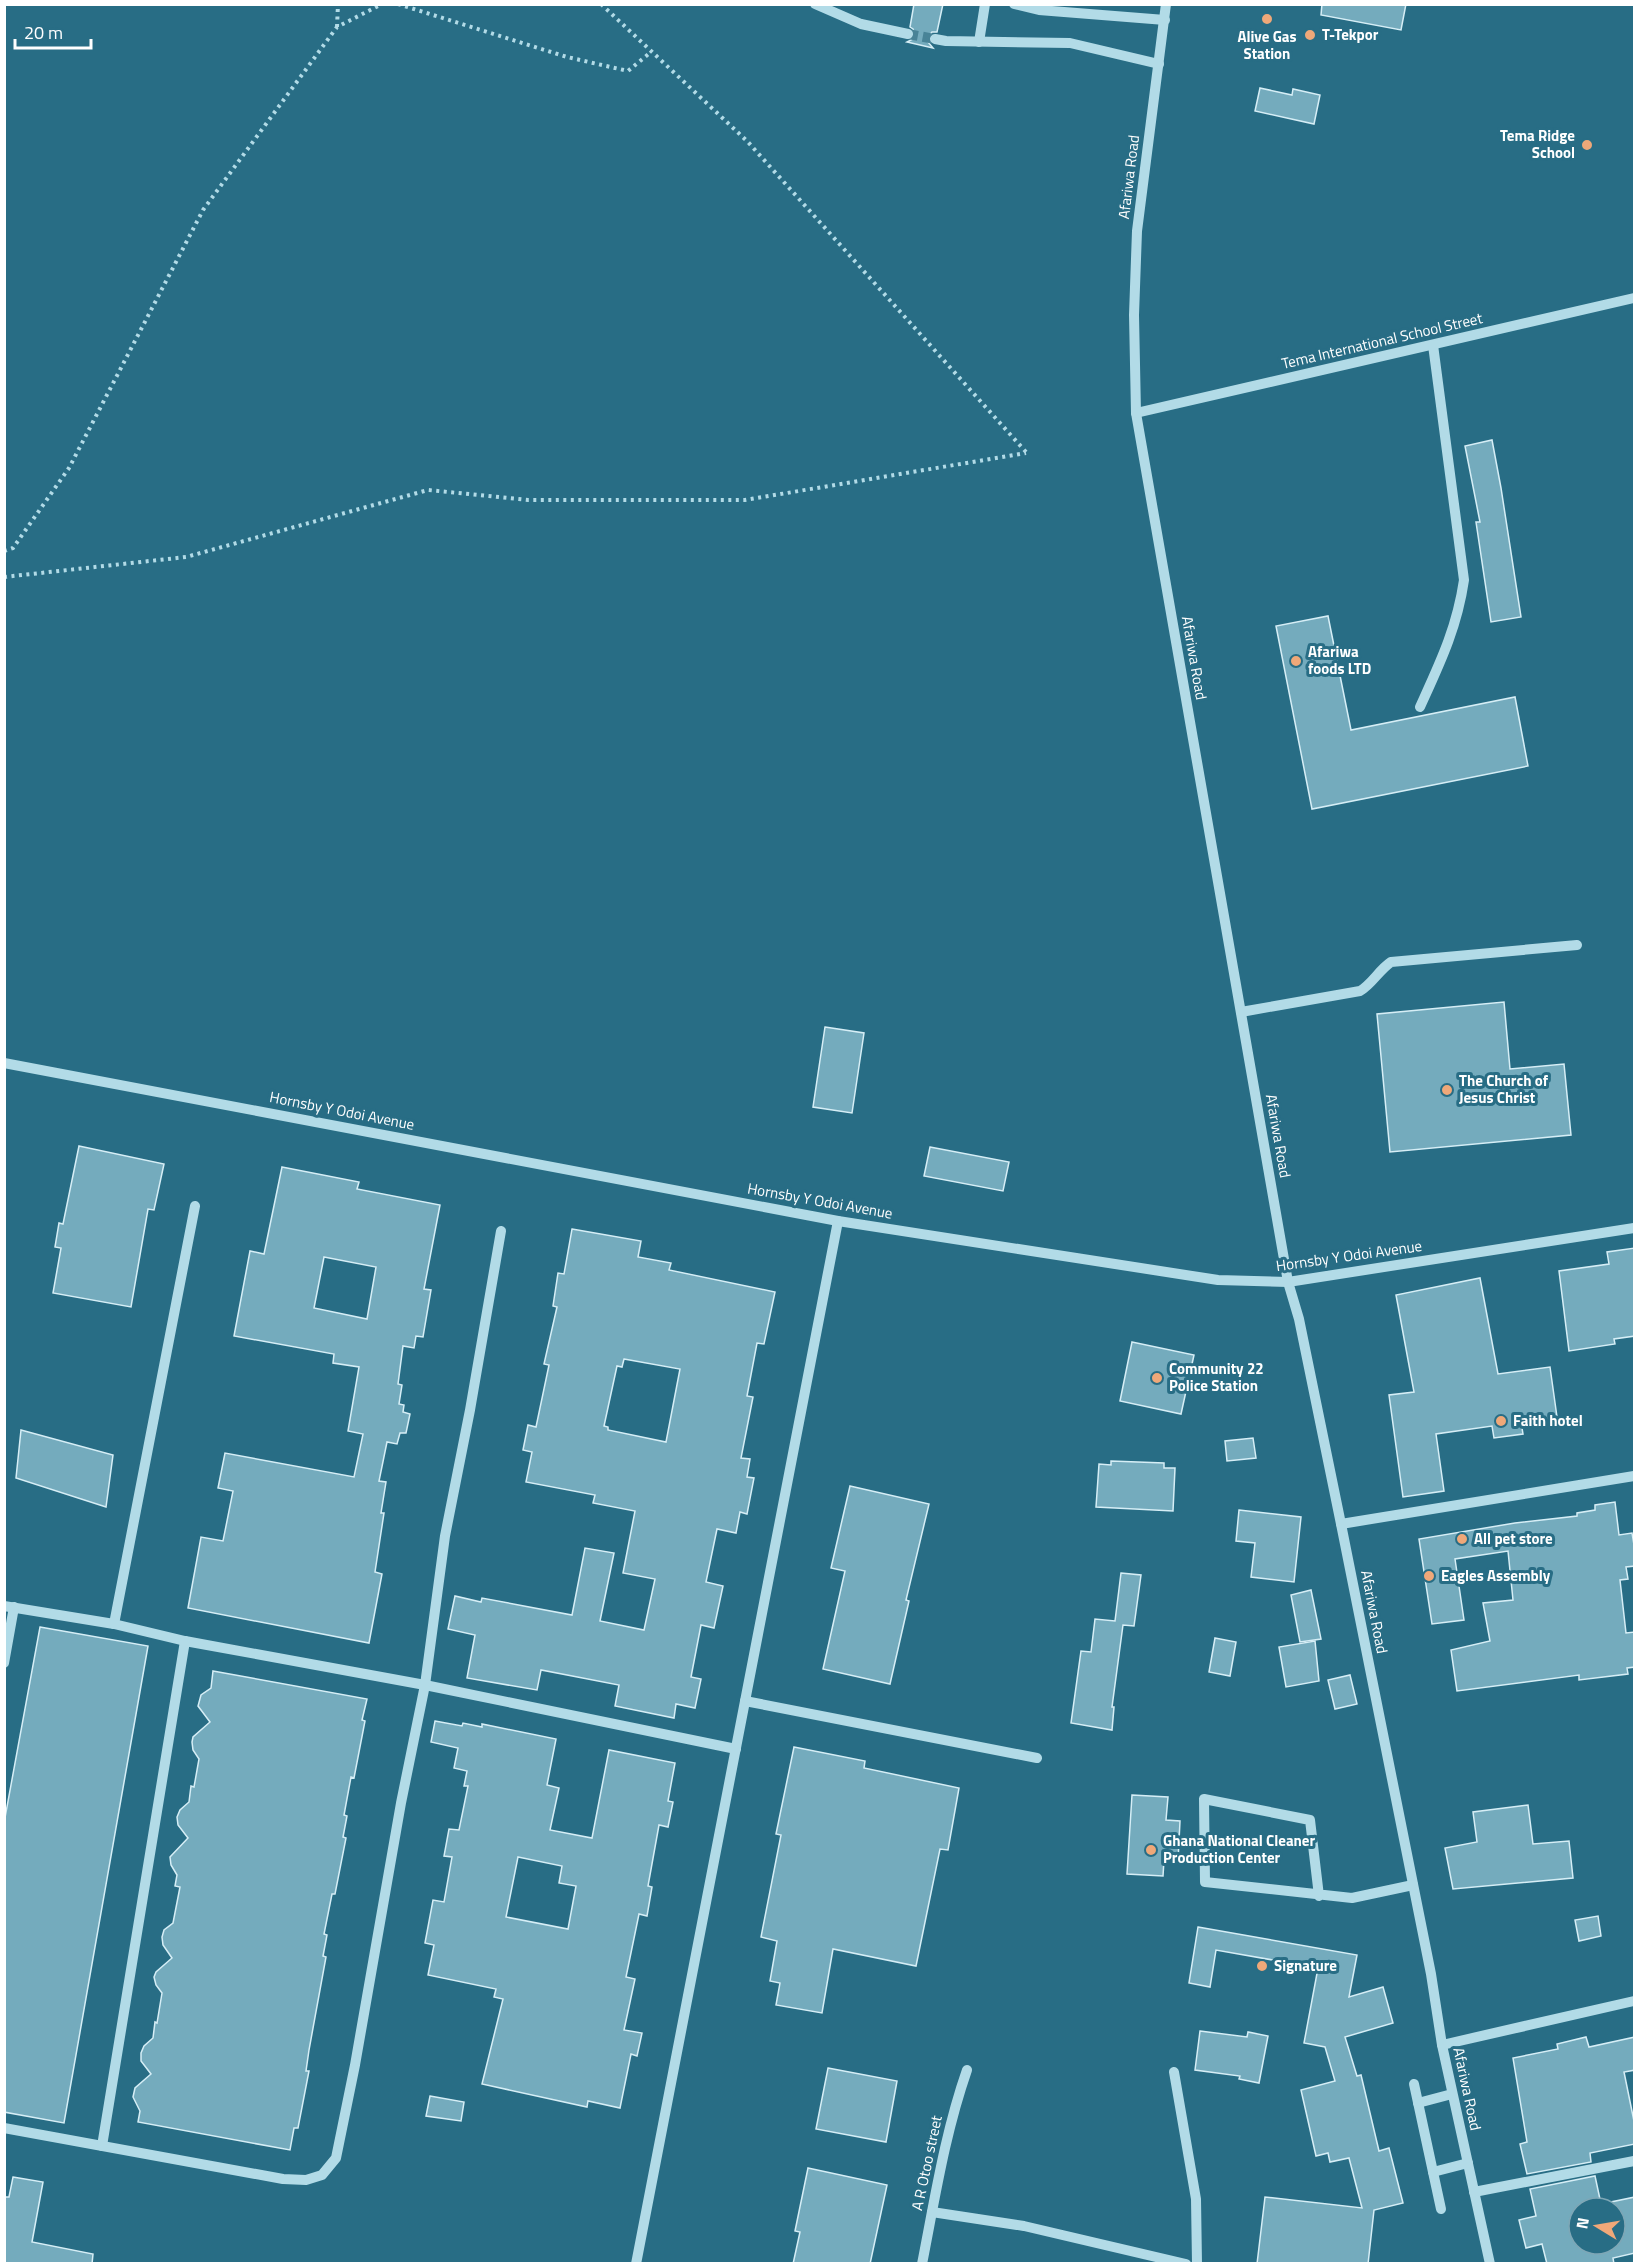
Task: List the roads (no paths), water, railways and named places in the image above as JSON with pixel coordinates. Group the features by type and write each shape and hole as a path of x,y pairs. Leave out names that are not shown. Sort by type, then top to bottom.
{"street":[{"path":"979,42 985,4"},
{"path":"1014,4 1039,10 1165,20"},
{"name":"Afariwa Road","path":"1166,4 1137,231 1134,315 1136,413 1288,1282 1299,1319 1413,1885 1442,2045 1490,2264"},
{"path":"819,5 861,24 908,34"},
{"path":"935,39 1070,43 1159,64"},
{"name":"Tema International School Street","path":"1136,413 1635,298"},
{"path":"1420,707 1450,641 1460,608 1464,580 1433,345"},
{"path":"1241,1012 1360,991 1368,986 1383,967 1391,962 1577,945"},
{"name":"Hornsby Y Odoi Avenue","path":"4,1063 838,1221 1218,1280 1288,1282 1635,1228"},
{"path":"114,1624 195,1206"},
{"path":"636,2264 838,1221"},
{"path":"4,2128 283,2180 306,2180 322,2175 336,2158 425,1685 445,1536 501,1232"},
{"path":"1341,1524 1635,1476"},
{"path":"4,1663 9,1606 114,1624 185,1641 425,1685 736,1749"},
{"path":"102,2146 185,1641"},
{"path":"745,1701 1037,1758"},
{"path":"1319,1896 1310,1820 1204,1799 1205,1882 1319,1896 1352,1899 1413,1885"},
{"path":"1442,2045 1635,2001"},
{"name":"A R Otoo street","path":"922,2264 954,2107 967,2070"},
{"path":"1174,2072 1196,2199 1197,2264"},
{"path":"1414,2084 1440,2209"},
{"path":"1418,2103 1452,2094"},
{"path":"1474,2192 1635,2162"},
{"path":"1433,2172 1467,2163"},
{"path":"932,2212 1024,2226 1186,2264"}],"tunnel":[{"path":"908,34 935,39"}],"place":[{"name":"Alive Gas Station","path":"1267,19"},
{"name":"T-Tekpor","path":"1310,35"},
{"name":"Tema Ridge School","path":"1587,145"},
{"name":"Afariwa foods LTD","path":"1296,661"},
{"name":"The Church of Jesus Christ","path":"1447,1090"},
{"name":"Community 22 Police Station","path":"1157,1378"},
{"name":"Faith hotel","path":"1501,1421"},
{"name":"All pet store","path":"1462,1539"},
{"name":"Eagles Assembly","path":"1429,1576"},
{"name":"Ghana National Cleaner Production Center","path":"1151,1850"},
{"name":"Signature","path":"1262,1966"}]}
